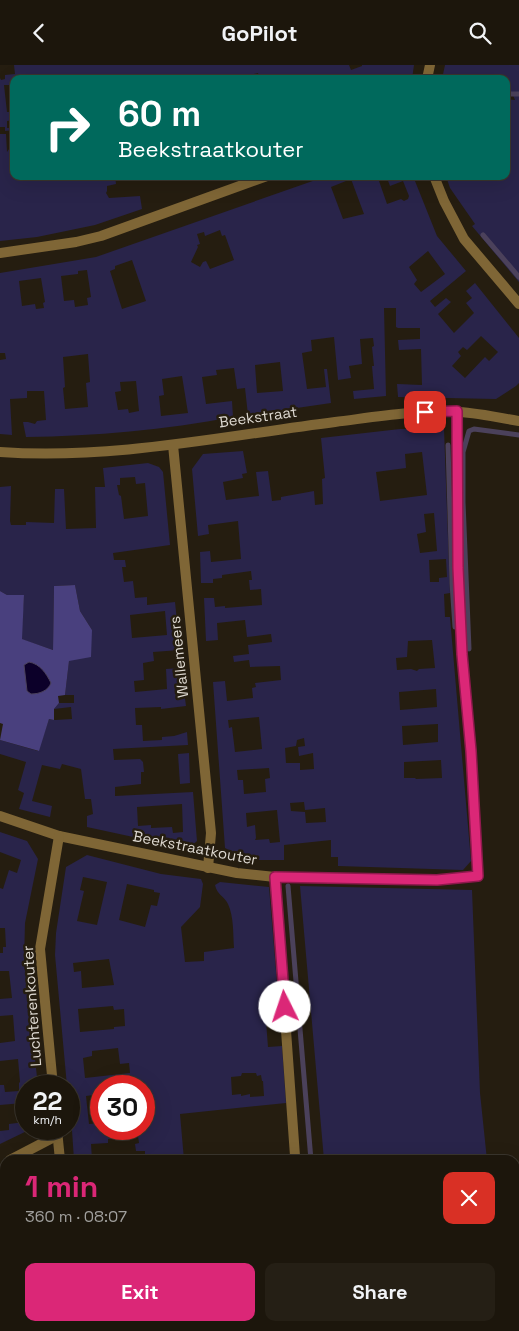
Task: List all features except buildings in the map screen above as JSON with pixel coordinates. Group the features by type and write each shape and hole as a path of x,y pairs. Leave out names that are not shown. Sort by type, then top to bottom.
{"street":[{"path":"0,253 76,242 101,236 256,180"},
{"path":"436,180 444,201 464,239 519,304"},
{"name":"Beekstraat","path":"0,452 21,454 94,452 173,445 392,415 457,411 519,421"},
{"name":"Beekstraatkouter","path":"0,816 59,836 208,868 275,877 437,880 478,876 471,751 460,616 457,411"},
{"name":"Wallemeers","path":"173,445 211,833 208,868"},
{"name":"Luchterenkouter","path":"52,1075 40,949 59,836"},
{"path":"275,877 296,1155"},
{"path":"18,1155 44,1140"},
{"path":"58,1140 59,1155"}],"shaded area":[{"path":"14,65 349,65 351,70 362,65 414,65 413,75 259,75 258,73 249,75 10,75 10,85 4,85 7,112 10,112 10,121 7,121 7,128 10,128 10,130 5,131 5,127 0,127 0,78 1,80 5,79 5,75 15,74"},
{"path":"445,65 519,65 519,282 472,226 475,224 450,188 447,180 510,180 510,99 515,100 513,95 510,95 510,75 443,75"},
{"path":"0,134 6,134 7,152 10,148 10,180 116,180 116,184 107,186 106,193 109,198 140,196 142,209 95,225 37,237 0,241"},
{"path":"316,180 348,180 331,187 343,219 364,214 351,180 382,180 379,181 387,204 401,199 404,201 409,196 403,181 390,186 388,180 415,180 437,236 466,271 430,301 435,307 446,298 451,302 438,314 454,333 474,313 466,303 472,298 466,291 475,283 519,338 519,383 496,399 398,397 397,384 422,385 421,349 399,350 398,340 420,339 420,328 396,327 396,308 384,308 386,396 354,399 353,391 374,389 372,366 374,366 373,338 360,339 362,364 349,366 351,378 338,380 334,337 311,340 312,351 302,353 307,389 326,387 324,369 327,369 331,403 248,415 245,388 237,389 234,368 216,370 217,375 202,377 206,404 232,401 233,417 130,431 26,437 23,422 35,424 37,421 46,420 44,391 27,391 27,398 10,399 12,435 0,434 0,360 6,359 5,353 0,353 0,273 96,257","holes":["220,230 222,236 225,235 234,260 210,269 206,261 200,267 191,262 198,247 197,245 200,244 197,234 204,232 205,236","428,251 445,274 421,292 414,284 417,280 409,267","132,260 146,301 122,309 110,271 115,269 115,266","87,270 91,297 87,298 88,305 75,307 74,300 64,301 61,276 78,274 78,271","41,278 45,302 43,303 44,308 36,309 35,304 22,306 19,281","481,336 498,352 489,361 485,357 465,378 452,366 461,356 458,352 463,347 467,350","88,354 90,382 86,383 88,407 65,409 63,357","280,362 283,391 257,393 255,365","182,376 188,413 161,416 159,396 164,395 162,379","136,381 139,411 129,413 128,409 118,410 115,392 121,391 120,382"]},
{"path":"400,429 444,429 450,593 444,594 445,617 450,617 471,861 463,870 338,866 338,857 331,857 331,840 284,845 284,860 249,860 225,848 213,682 225,681 227,701 253,698 252,688 256,687 255,683 281,680 280,666 250,667 249,660 234,662 233,656 249,654 248,645 272,642 271,634 247,637 245,620 217,623 218,640 206,641 204,598 214,598 215,607 262,605 261,589 250,590 249,580 252,580 251,571 222,575 222,578 213,579 213,583 201,583 200,552 210,551 211,562 241,559 238,521 208,525 209,534 198,536 192,469 203,454 243,451 247,473 242,474 243,478 223,482 226,500 259,496 256,472 268,471 272,501 281,500 281,497 314,491 315,505 323,504 322,479 325,478 321,438","holes":["422,452 427,495 380,501 376,472 406,468 405,454","434,513 437,551 420,553 417,534 426,532 424,514","446,559 447,577 439,578 439,582 430,582 429,560","432,640 435,668 419,669 417,671 411,669 397,670 396,658 407,657 408,641","436,689 437,707 400,710 399,692","259,717 262,749 235,752 232,727 229,728 228,720","438,724 438,742 403,745 402,726","304,738 305,746 298,747 299,756 313,753 314,769 300,770 300,763 286,763 285,748 296,746 297,740","441,760 442,778 404,778 404,762","269,768 270,778 265,779 266,792 244,794 243,780 238,780 237,770","304,802 305,810 325,808 326,822 306,823 305,812 291,811 290,803","277,810 280,842 270,843 269,839 255,840 255,825 247,827 246,813"]},
{"path":"148,463 159,467 163,472 170,545 113,553 114,560 125,560 126,567 122,567 124,582 133,581 135,598 147,597 147,605 175,602 180,650 153,652 154,661 143,663 144,680 134,681 135,692 167,689 166,669 181,668 186,706 161,709 161,707 135,708 136,725 142,725 143,741 162,740 162,737 187,732 188,745 113,749 114,760 140,759 143,762 144,772 141,772 141,784 115,787 115,796 193,792 197,841 190,847 184,848 87,827 87,816 93,814 91,799 85,799 81,769 62,764 60,769 42,765 32,801 52,806 50,817 19,809 24,793 18,790 26,762 0,754 0,740 38,751 49,719 72,719 71,707 54,709 59,703 74,703 74,695 65,695 69,660 92,630 80,611 75,585 54,586 53,650 21,639 24,595 7,595 0,591 0,487 11,486 11,525 26,525 26,522 54,523 55,489 64,489 66,529 96,528 95,487 105,487 103,468","holes":["135,477 136,484 145,483 148,516 124,519 121,496 119,495 117,485 120,485 120,478","165,611 167,635 132,638 130,615","182,804 183,832 173,833 172,827 151,828 151,825 138,826 137,807"]},
{"path":"75,585 80,611 92,630 91,657 69,661 65,695 58,696 59,703 54,709 54,720 49,719 39,751 0,740 3,724 0,723 0,591 7,595 24,595 22,639 53,650 54,586"},
{"path":"29,662 42,669 51,683 43,691 31,694 27,691 24,665"},
{"path":"189,753 190,783 180,784 178,754"},
{"path":"0,832 27,841 38,859 25,923 24,961 37,1075 19,1075 18,1059 0,1061 0,1043 15,1041 13,1015 0,1016 0,999 12,998 9,971 0,971 0,953 3,953 3,947 6,947 5,928 0,928 0,888 3,889 9,870 17,873 21,860 0,852"},
{"path":"87,855 161,874 201,879 203,884 200,907 181,927 185,962 204,961 204,952 234,948 230,909 215,885 220,882 269,887 279,1007 265,1008 268,1047 282,1046 286,1103 180,1114 184,1155 145,1155 145,1151 136,1151 135,1144 139,1143 139,1140 155,1140 155,1075 112,1075 130,1073 129,1063 120,1064 118,1048 92,1051 92,1056 83,1058 85,1078 90,1077 90,1095 86,1096 90,1140 108,1140 108,1143 91,1144 92,1155 74,1155 73,1140 80,1140 80,1075 66,1075 55,955 56,933 66,867","holes":["83,877 107,882 97,925 77,921 84,891 80,890","127,884 160,893 157,906 151,905 145,927 119,920","109,959 114,985 82,988 81,971 74,972 73,963","113,1006 114,1010 124,1009 125,1026 114,1027 114,1029 80,1032 78,1009","242,1073 261,1075 264,1096 250,1097 250,1094 232,1095 231,1077 241,1076"]},
{"path":"300,886 472,890 480,1093 486,1155 324,1155"},
{"path":"0,1085 4,1085 5,1092 15,1091 15,1104 0,1105"},
{"path":"15,1123 15,1137 0,1144 0,1131 9,1130 9,1124"}],"waterway":[{"path":"510,94 519,94"},
{"path":"483,235 519,277"},
{"path":"469,649 463,502 463,452 469,431 474,429 519,435"},
{"path":"448,445 455,627"},
{"path":"288,886 311,1155"}],"route":[{"path":"285,1007 275,877 437,880 478,876 471,751 462,654 458,568 457,411 425,412"}]}
